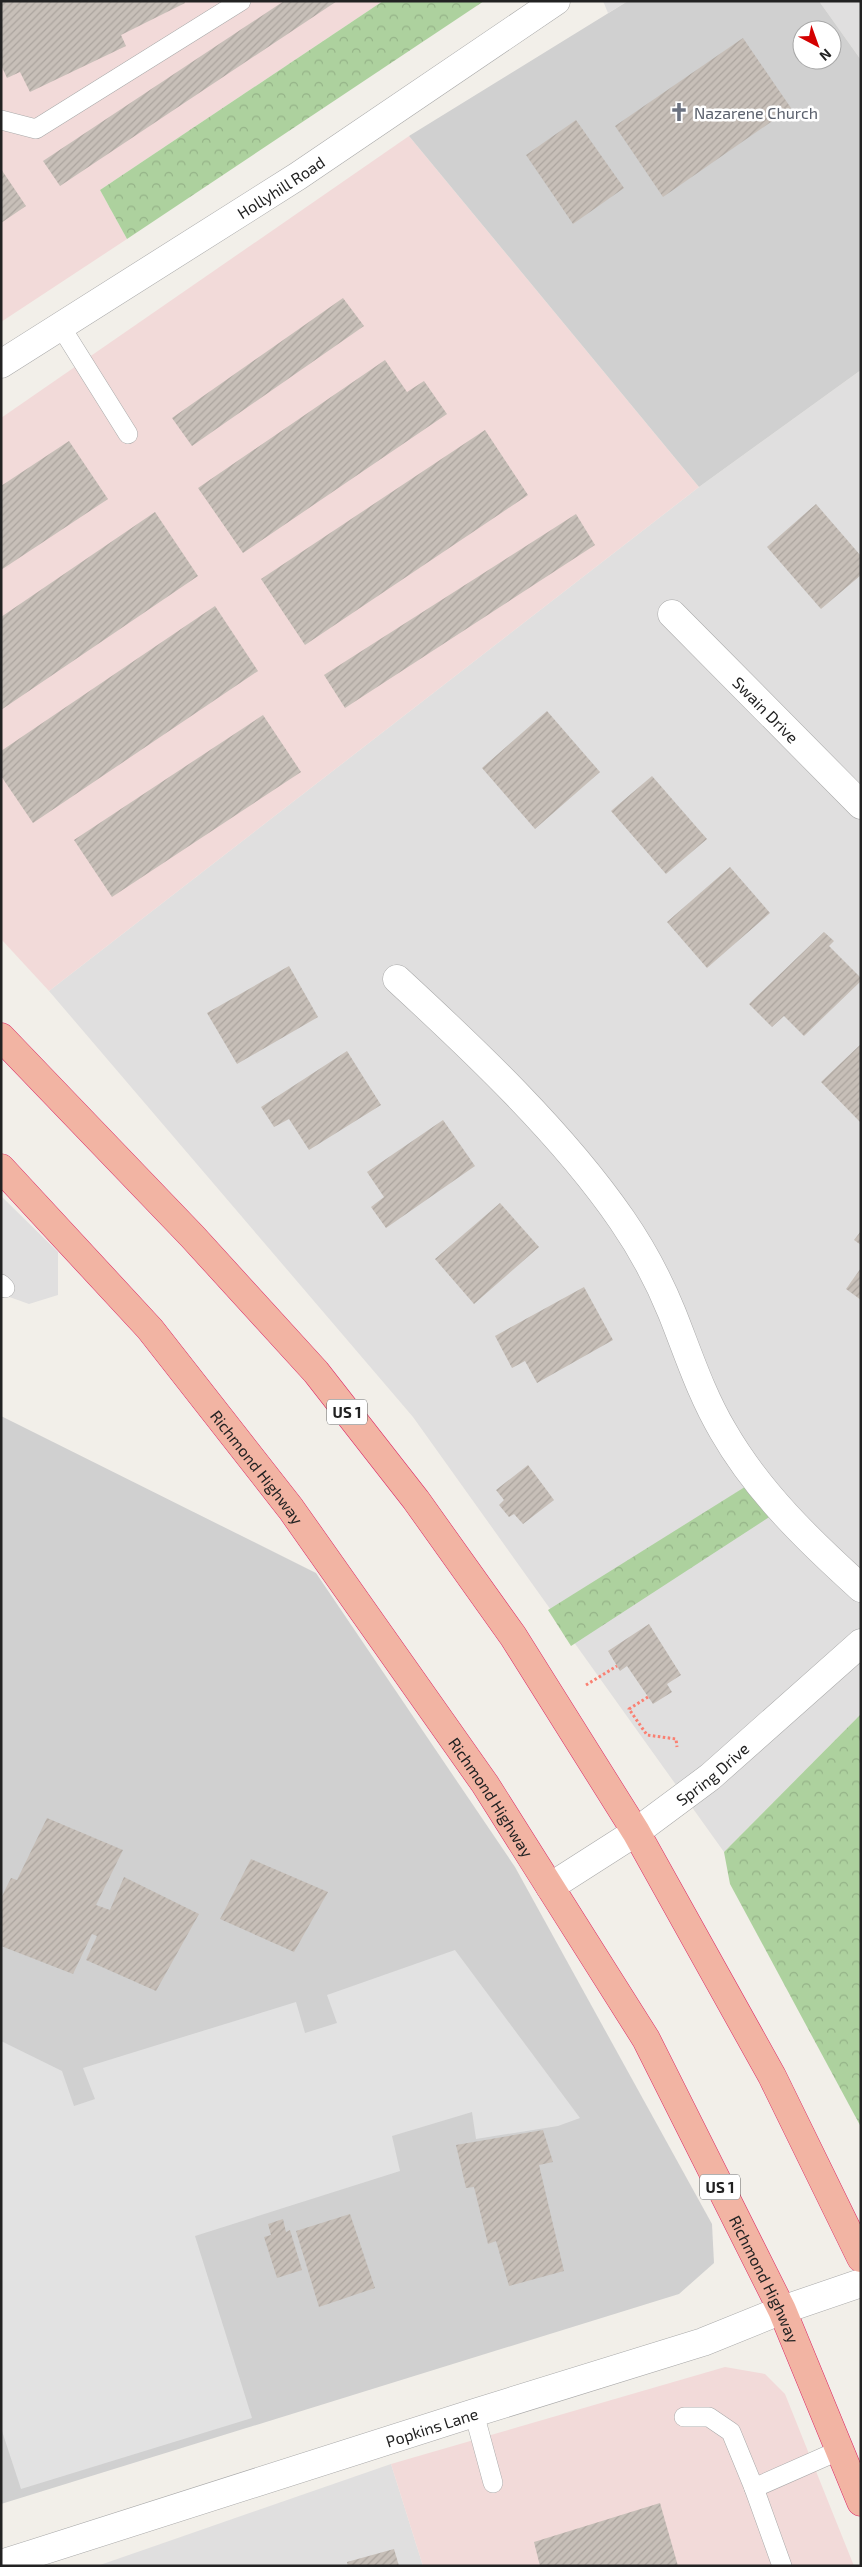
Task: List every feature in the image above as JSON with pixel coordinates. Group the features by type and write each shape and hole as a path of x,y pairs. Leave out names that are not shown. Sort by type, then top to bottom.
{"highway":[{"name":"US 1","path":"1,1037 192,1236 316,1372 416,1500 513,1636 636,1832 772,2076 861,2258"},
{"name":"Richmond Highway","path":"1,1168 150,1329 297,1516 485,1784 646,2039 782,2310 861,2502"}],"street":[{"name":"Hollyhill Road","path":"1,364 298,176 556,1"},
{"name":"Swain Drive","path":"672,614 861,806"},
{"path":"397,978 512,1092 575,1161 623,1221 650,1267 671,1311 700,1385 723,1431 762,1491 861,1588"},
{"name":"Spring Drive","path":"550,1887 636,1832 710,1778 861,1643"},
{"name":"Popkins Lane","path":"2,2563 703,2342 782,2310 861,2283"}],"lane":[{"path":"1,120 36,129 241,1"},
{"path":"61,327 128,434"},
{"path":"474,2413 493,2483"},
{"path":"684,2417 709,2417 731,2432 754,2488 782,2566"},
{"path":"754,2488 840,2450"}],"path":[{"path":"594,1680 617,1666"},
{"path":"648,1697 629,1709 647,1735 676,1740 677,1747"}],"shaded area":[{"path":"1,1 383,1 100,190 127,239 1,322"},
{"path":"603,1 628,1 608,13"},
{"path":"628,1 819,1 833,20 792,20 792,70 842,70 842,33 861,60 861,370 699,487 409,136"},
{"path":"819,1 861,1 861,60 842,33 842,20 833,20"},
{"path":"409,136 699,487 49,991 1,939 1,418"},
{"path":"861,370 861,1714 724,1852 413,1417 49,991 699,487"},
{"path":"1,1196 58,1252 58,1295 29,1304 1,1294"},
{"path":"1,1416 316,1573 515,1867 712,2224 714,2263 679,2294 1,2504"},
{"path":"455,1950 580,2118 558,2126 476,2139 472,2112 392,2136 400,2171 195,2236 252,2418 21,2489 1,2428 1,2041 62,2071 74,2106 95,2099 83,2068 296,2002 305,2033 337,2023 327,1995"},
{"path":"725,2367 765,2374 785,2394 854,2566 423,2566 391,2464"},
{"path":"391,2464 423,2566 99,2566 100,2565"}],"green space":[{"path":"383,1 484,1 127,239 100,190"},
{"path":"748,1485 774,1514 571,1646 548,1610"},
{"path":"861,1714 861,2127 730,1884 724,1852"}],"building":[{"path":"1,1 184,1 185,3 121,35 126,46 30,92 20,72 7,78 1,65"},
{"path":"284,1 337,1 60,186 43,161"},
{"path":"743,38 791,108 663,197 615,126"},
{"path":"576,120 624,188 573,224 526,155"},
{"path":"1,169 26,206 1,223"},
{"path":"343,298 364,326 192,446 172,418"},
{"path":"385,360 407,392 424,381 447,414 243,553 198,488"},
{"path":"485,430 528,495 305,645 261,579"},
{"path":"69,441 108,499 1,570 1,486"},
{"path":"816,504 861,556 861,575 821,609 767,547"},
{"path":"155,512 198,576 1,710 1,617"},
{"path":"576,514 595,545 345,708 324,675"},
{"path":"215,606 258,671 33,823 1,776 1,751"},
{"path":"547,711 600,772 535,829 482,768"},
{"path":"263,715 301,772 112,897 74,840"},
{"path":"652,776 707,839 666,874 611,811"},
{"path":"730,867 770,913 707,968 667,922"},
{"path":"824,932 834,941 829,946 861,978 861,981 804,1036 784,1016 772,1027 749,1004"},
{"path":"289,966 318,1017 237,1064 207,1013"},
{"path":"861,1044 861,1123 821,1082"},
{"path":"347,1051 381,1105 309,1150 289,1119 274,1127 261,1107"},
{"path":"443,1120 475,1166 386,1228 371,1207 384,1197 367,1172"},
{"path":"500,1203 539,1247 474,1304 435,1259"},
{"path":"861,1231 861,1245 854,1240"},
{"path":"861,1268 861,1300 846,1289"},
{"path":"584,1287 613,1340 537,1383 525,1361 512,1368 495,1336"},
{"path":"528,1465 554,1500 523,1524 514,1514 509,1517 499,1505 504,1500 496,1490"},
{"path":"649,1624 681,1675 667,1684 672,1692 653,1704 627,1666 620,1671 608,1651"},
{"path":"47,1818 123,1850 96,1905 110,1910 124,1877 199,1914 156,1991 86,1960 97,1936 92,1934 73,1974 1,1946 1,1898 11,1878 17,1880"},
{"path":"251,1859 328,1892 294,1952 220,1919"},
{"path":"543,2130 553,2162 539,2165 564,2271 509,2286 496,2241 488,2244 474,2187 466,2188 456,2145"},
{"path":"350,2214 375,2288 319,2307 296,2231"},
{"path":"283,2219 286,2232 290,2230 302,2270 277,2278 264,2237 271,2235 268,2224"},
{"path":"660,2503 678,2566 540,2566 534,2542"},
{"path":"394,2549 399,2566 348,2566 347,2562"}],"place":[{"name":"Nazarene Church","path":"679,112"}]}
